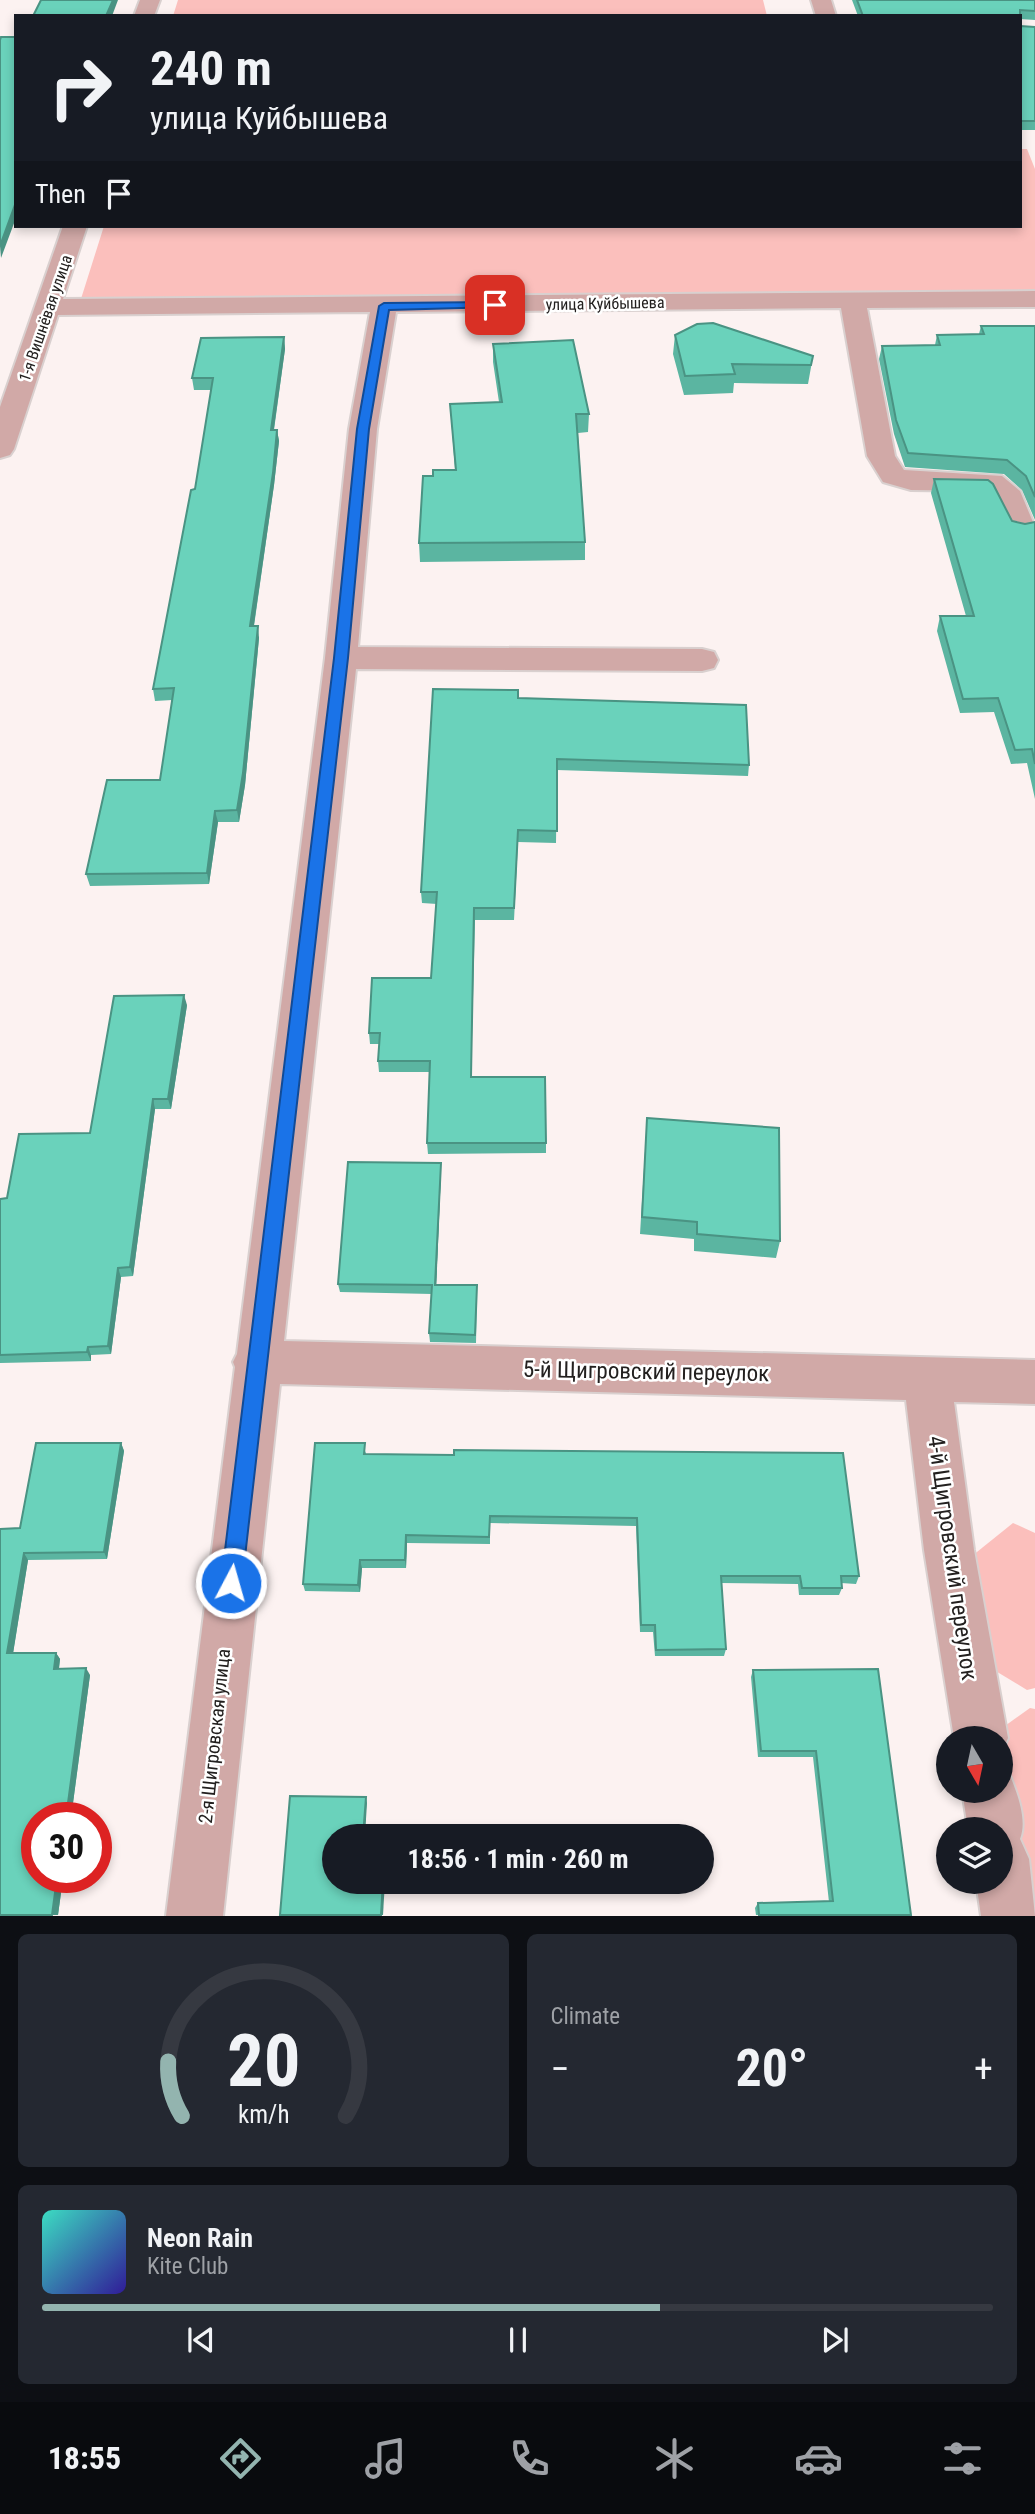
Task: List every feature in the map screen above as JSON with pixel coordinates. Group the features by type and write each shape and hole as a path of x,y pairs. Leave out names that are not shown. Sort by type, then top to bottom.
{"street":[{"name":"1-я Вишнёвая улица","path":"0,449 74,228"},
{"name":"улица Куйбышева","path":"48,307 1035,299"},
{"path":"853,300 881,456 893,475 911,481 992,482 1005,491 1020,527"},
{"name":"2-я Щигровская улица","path":"194,1916 256,1362 341,658 363,429 384,306"},
{"path":"341,658 702,660"},
{"name":"5-й Щигровский переулок","path":"256,1362 1035,1382"},
{"name":"4-й Щигровский переулок","path":"928,1378 949,1550 979,1726"},
{"path":"1007,1894 1010,1916"}],"shaded area":[{"path":"178,0 763,0 766,14 174,14"},
{"path":"1022,149 1027,149 1035,169 1035,290 80,302 103,228 1022,228"},
{"path":"1013,1523 1035,1533 1035,1688 1027,1690 989,1667 967,1560"},
{"path":"1030,1708 1035,1709 1035,1915 1013,1790 1013,1726 1005,1726"}],"building":[{"path":"41,0 113,0 107,14 34,14"},
{"path":"857,0 1035,0 1035,11 1020,10 1020,14 862,14"},
{"path":"1022,26 1035,27 1035,121 1022,121"},
{"path":"1,37 14,37 14,208 0,246"},
{"path":"713,323 813,356 811,365 732,364 735,374 685,376 675,335 697,324"},
{"path":"981,326 1035,326 1035,497 1026,476 1007,460 908,453 896,420 882,346 940,345 937,335 984,334"},
{"path":"284,337 271,430 277,430 273,473 250,626 258,626 237,810 215,811 207,873 86,874 107,780 160,780 174,688 153,689 191,490 195,489 213,378 192,378 201,338"},
{"path":"573,340 589,414 576,414 585,542 419,543 423,476 433,476 433,470 456,470 450,404 502,402 493,344"},
{"path":"934,479 988,480 993,484 1012,521 1025,524 1035,522 1035,764 1032,749 1015,750 998,698 963,699 940,616 974,616"},
{"path":"433,689 518,690 518,698 746,705 749,765 557,759 557,831 518,830 514,908 474,908 471,1077 545,1077 546,1143 427,1143 430,1061 378,1061 380,1033 369,1033 372,978 431,978 437,892 421,892"},
{"path":"184,995 168,1099 153,1099 130,1267 118,1268 108,1346 88,1347 87,1352 0,1355 0,1199 7,1198 19,1134 90,1133 114,996"},
{"path":"647,1118 779,1128 780,1241 697,1234 697,1222 642,1217"},
{"path":"348,1162 441,1163 435,1285 477,1285 475,1335 429,1333 432,1285 338,1284"},
{"path":"36,1443 121,1443 104,1552 24,1553 7,1653 56,1653 54,1669 86,1668 68,1802 21,1802 21,1893 55,1893 52,1915 0,1915 0,1529 20,1528"},
{"path":"315,1443 365,1443 364,1454 454,1455 454,1450 843,1453 859,1576 841,1576 842,1588 802,1588 800,1576 721,1576 726,1649 656,1650 655,1625 641,1625 637,1518 490,1516 489,1537 406,1535 405,1560 360,1560 358,1585 303,1584"},
{"path":"878,1669 911,1915 759,1915 758,1903 833,1901 816,1751 761,1751 753,1670"},
{"path":"290,1796 366,1797 364,1824 322,1824 322,1894 382,1894 381,1915 280,1915"}],"route":[{"path":"231,1583 341,658 363,429 384,306 495,305"}]}
